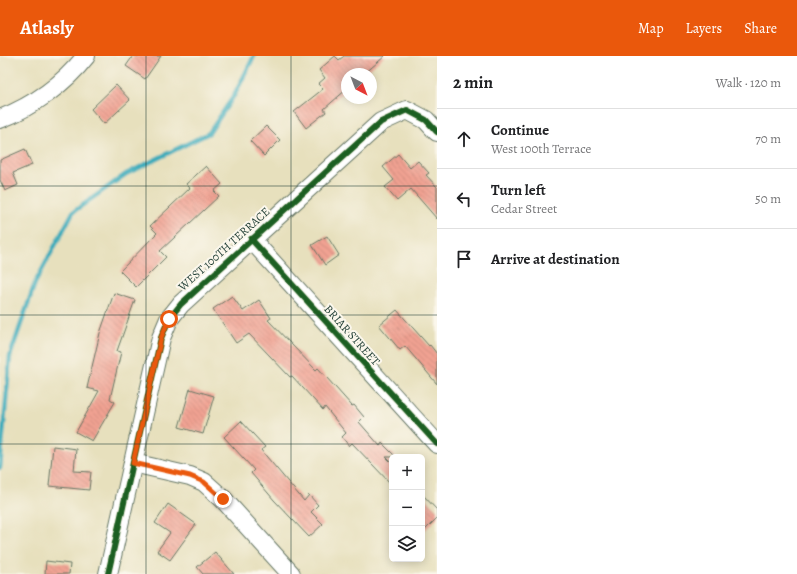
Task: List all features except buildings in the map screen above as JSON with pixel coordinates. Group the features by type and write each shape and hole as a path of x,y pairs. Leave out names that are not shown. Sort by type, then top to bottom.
{"street":[{"path":"0,119 30,105 53,89 78,67 86,56"},
{"name":"WEST 100TH TERRACE","path":"108,574 161,338 169,319 181,304 381,122 407,110 426,120 437,132"},
{"name":"BRIAR STREET","path":"251,240 437,444"},
{"path":"133,463 190,476 204,482 223,499 291,574"}],"waterway":[{"path":"0,468 10,356 35,283 73,212 126,174 209,133 235,94 254,56"}],"cycle path":[{"path":"108,574 161,338 169,319 181,304 381,122 407,110 426,120 437,132"},
{"path":"251,239 437,444"}],"route":[{"path":"169,319 161,338 133,463 190,476 204,482 223,499"}]}
